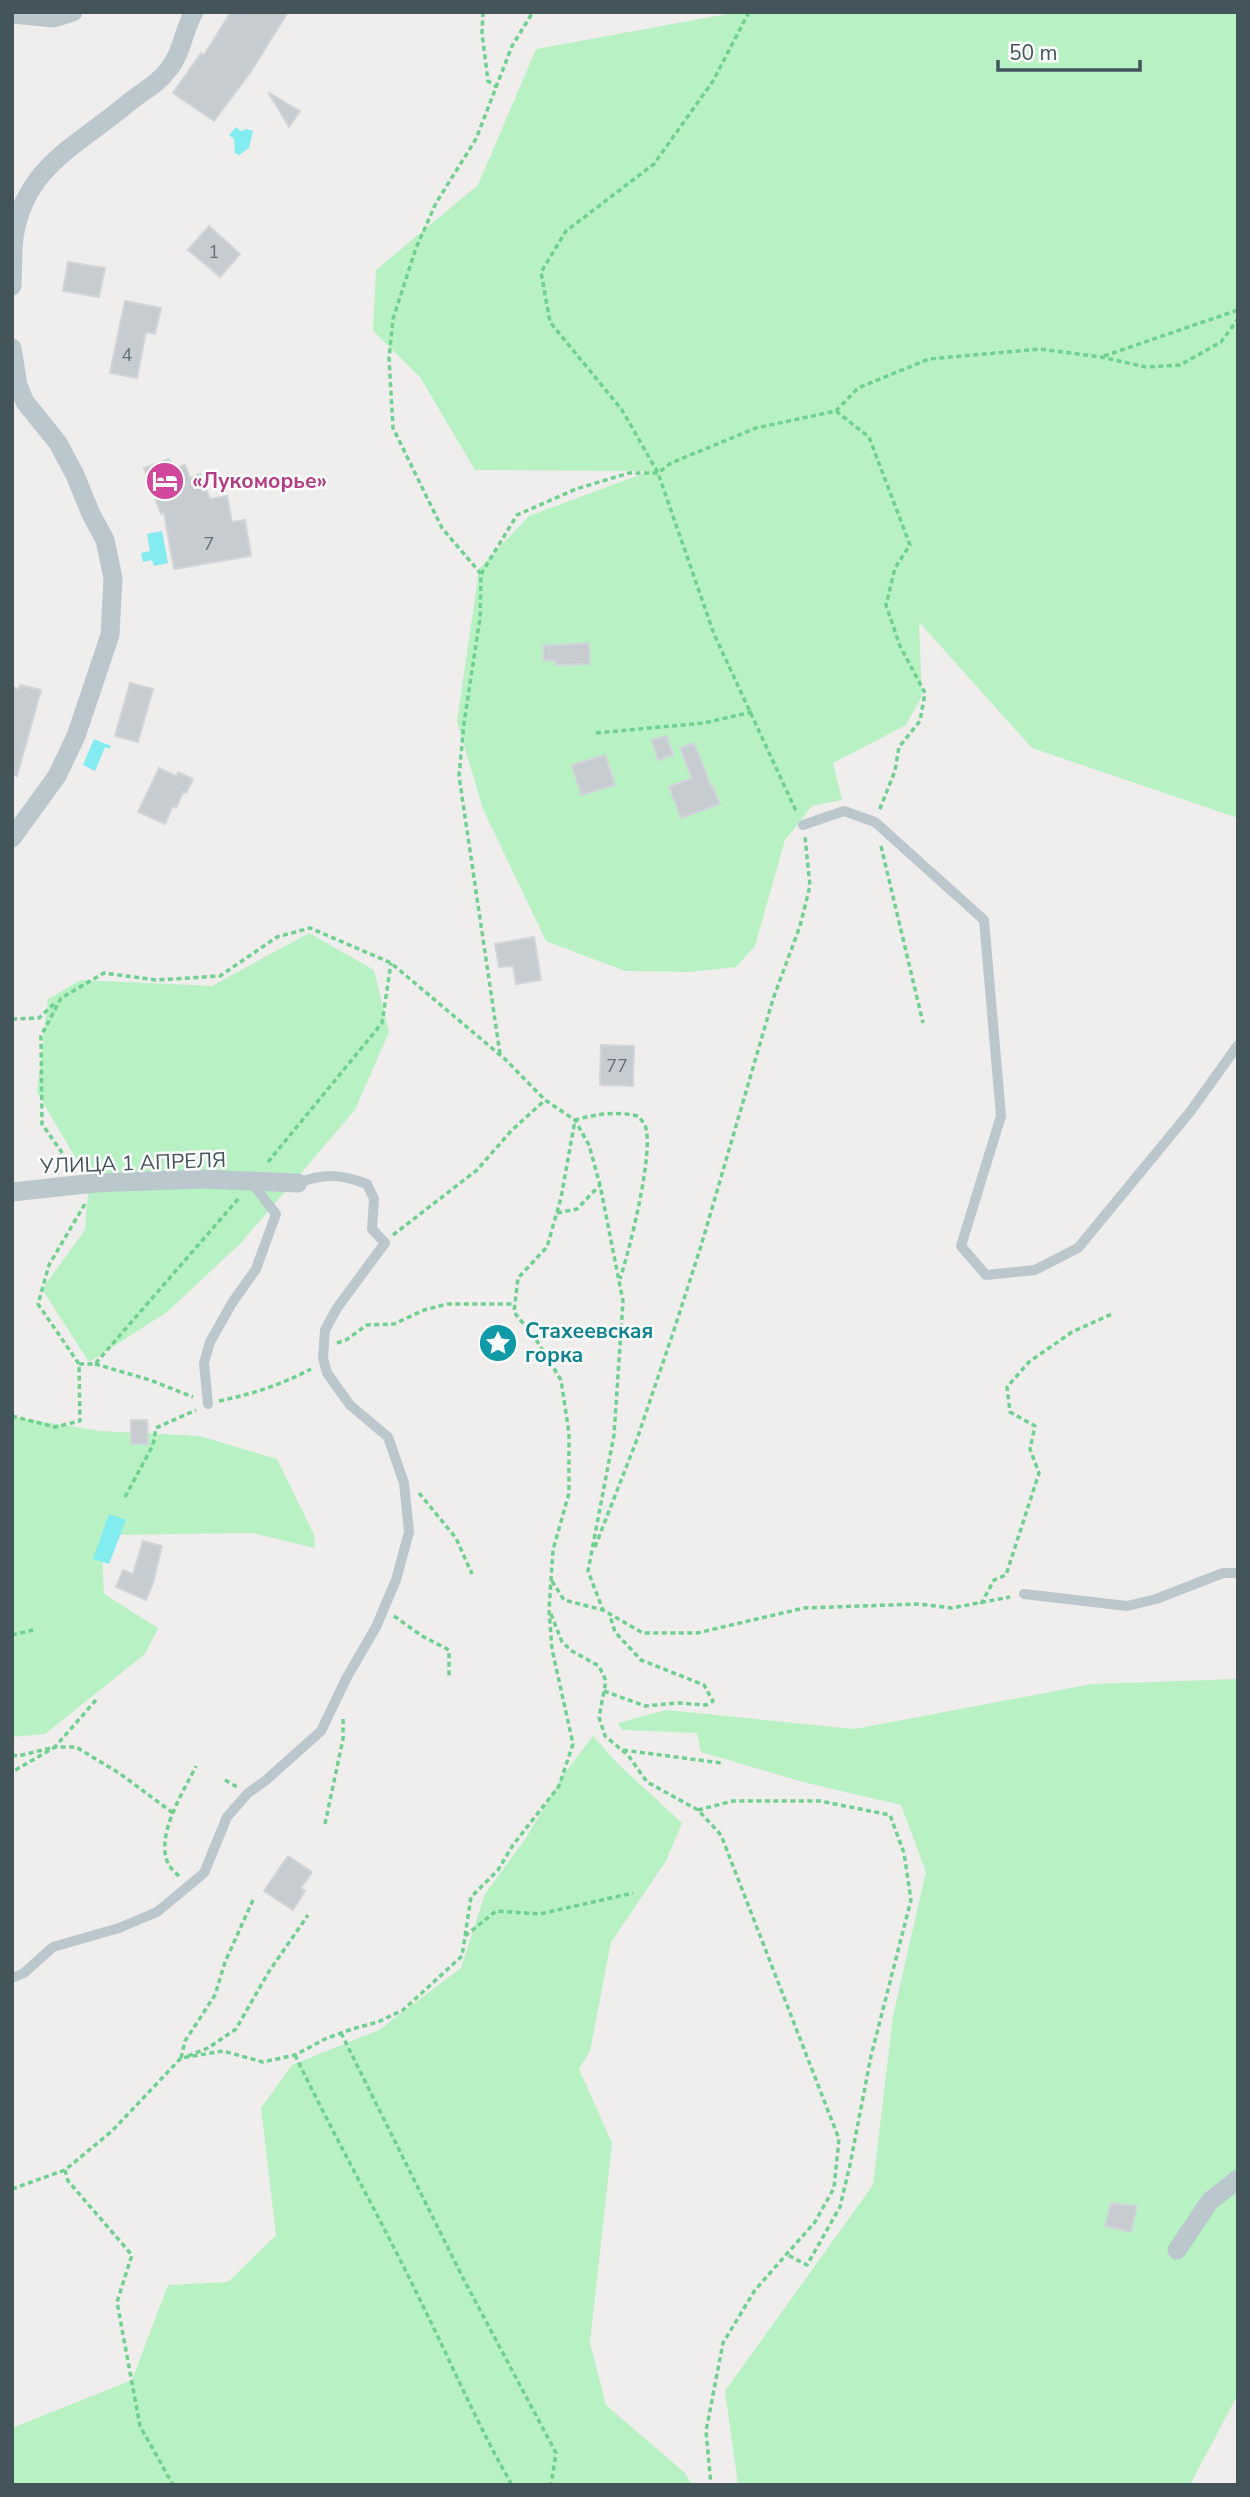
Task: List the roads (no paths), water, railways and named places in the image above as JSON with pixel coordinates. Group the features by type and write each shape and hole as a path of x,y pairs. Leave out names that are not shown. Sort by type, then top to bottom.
{"street":[{"path":"12,14 36,19 54,19 73,12"},
{"path":"12,286 14,239 24,198 40,174 57,158 153,86 170,69 194,12"},
{"path":"12,348 18,385 25,402 58,443 75,475 105,540 113,578 110,635 76,736 57,776 12,838"},
{"name":"УЛИЦА 1 АПРЕЛЯ","path":"12,1192 95,1183 201,1178 298,1182"},
{"path":"1177,2250 1210,2201 1238,2179"}],"lane":[{"path":"803,825 844,811 875,822 984,920 1002,1116 961,1246 986,1275 1035,1270 1078,1248 1190,1112 1238,1045"},
{"path":"12,1978 24,1973 53,1947 119,1928 157,1912 204,1873 227,1817 248,1793 265,1782 321,1731 396,1580 409,1532 404,1483 388,1437 350,1405 327,1373 323,1358 325,1330 337,1308 385,1243 372,1229 374,1199 367,1184 347,1177 318,1175 298,1182"},
{"path":"208,1404 205,1363 210,1342 232,1303 256,1269 276,1214 252,1182"},
{"path":"1024,1594 1127,1606 1156,1599 1223,1573 1238,1573"}],"water":[{"path":"236,127 241,131 253,131 249,148 239,155 235,153 234,139 229,135"},
{"path":"162,531 168,563 154,566 152,560 143,562 141,553 150,551 147,534"},
{"path":"94,739 111,746 109,749 105,747 95,771 83,765"},
{"path":"109,1514 126,1520 109,1564 93,1559"}],"place":[{"name":"«Лукоморье»","path":"165,481"},
{"name":"Стахеевская горка","path":"498,1343"}]}
